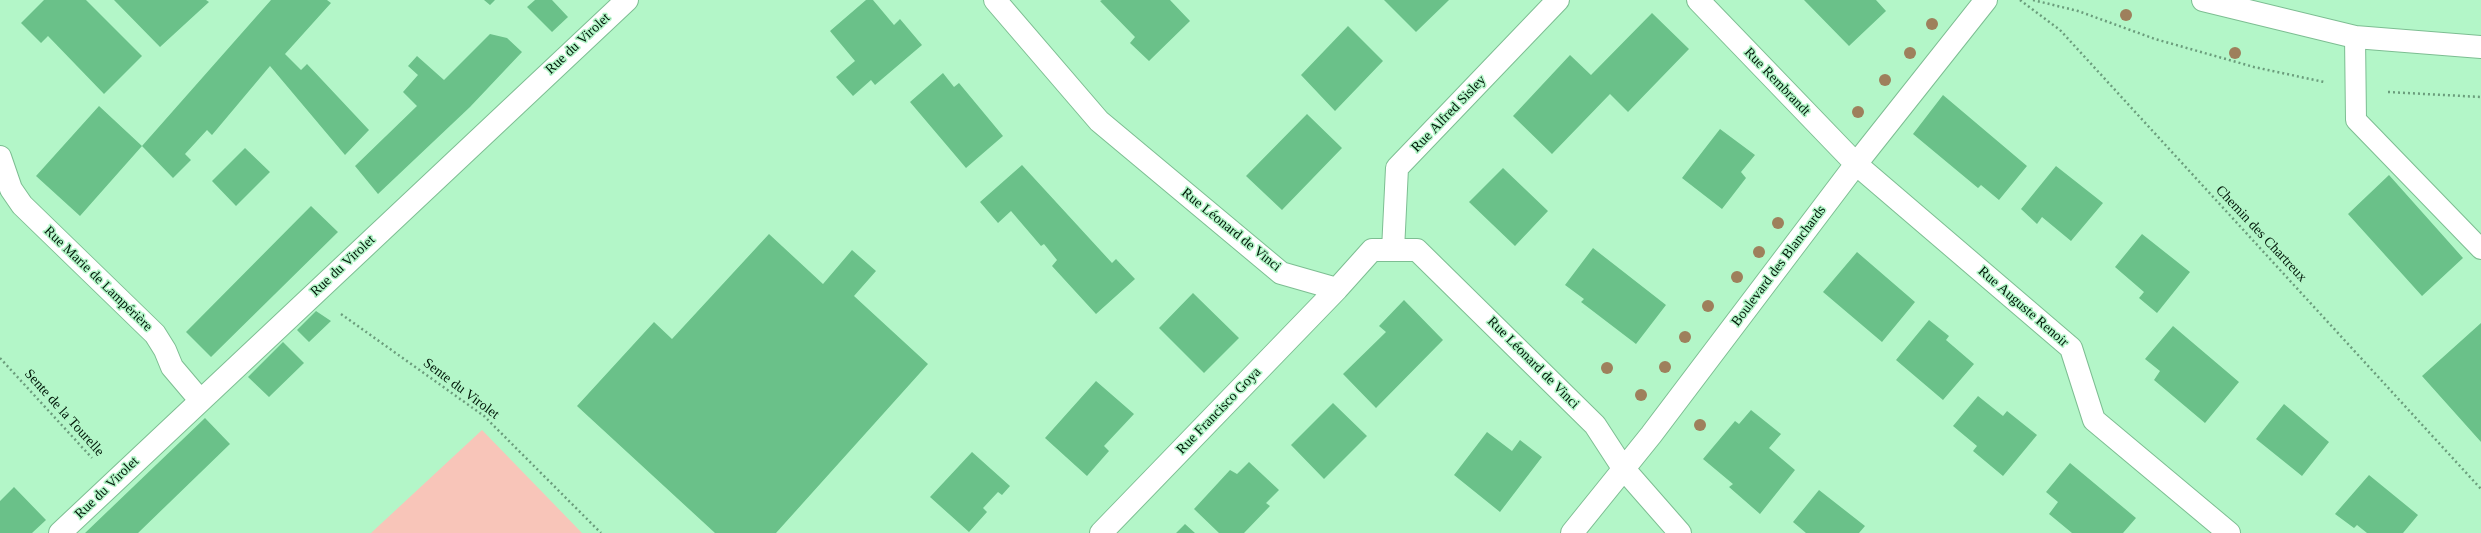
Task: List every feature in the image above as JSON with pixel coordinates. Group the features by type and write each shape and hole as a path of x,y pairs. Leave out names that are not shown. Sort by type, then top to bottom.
{"street":[{"name":"Rue du Virolet","path":"60,533 312,294 627,0"},
{"name":"Rue Alfred Sisley","path":"1394,250 1397,168 1558,0"},
{"name":"Rue Rembrandt","path":"1698,0 1856,164"},
{"name":"Boulevard des Blanchards","path":"1572,533 1651,435 1856,164 1986,0"},
{"path":"2203,0 2355,37 2481,47"},
{"name":"Rue Léonard de Vinci","path":"1005,4 1099,121 1281,273 1337,289 1372,250 1417,250 1595,425 1623,468 1680,533"},
{"name":"Rue Marie de Lampérière","path":"0,157 11,189 22,205 155,334 165,350 172,367 200,400"},
{"name":"Rue Auguste Renoir","path":"1856,164 2071,348 2094,420 2229,533"},
{"name":"Rue Francisco Goya","path":"1101,533 1337,289"}],"lane":[{"path":"2355,37 2356,120 2481,249"}],"path":[{"name":"Chemin des Chartreux","path":"2020,0 2060,30 2481,489"},
{"path":"2034,0 2078,11 2154,39 2254,68 2356,88 2440,96 2481,97"},
{"name":"Sente du Virolet","path":"312,294 484,416 601,533"},
{"name":"Sente de la Tourelle","path":"0,358 114,482"}],"shaded area":[{"path":"482,430 582,533 371,533"}],"building":[{"path":"44,0 86,0 142,56 104,94 48,36 41,43 21,23"},
{"path":"114,0 206,0 209,2 160,47"},
{"path":"271,0 327,0 331,3 285,54 301,70 307,64 369,130 345,155 270,66 212,135 207,130 185,154 191,160 173,178 142,146"},
{"path":"484,0 495,0 490,5"},
{"path":"535,0 552,0 568,17 552,32 527,7"},
{"path":"866,0 873,0 894,25 900,19 922,45 875,85 871,80 853,96 836,77 855,61 830,31"},
{"path":"1170,0 1190,21 1149,61 1130,43 1135,37 1100,1"},
{"path":"1384,0 1449,0 1416,32"},
{"path":"1804,0 1876,0 1886,11 1849,46"},
{"path":"1652,13 1689,49 1628,112 1610,94 1552,154 1513,116 1570,55 1591,75"},
{"path":"1348,26 1383,61 1335,111 1301,75"},
{"path":"490,34 507,38 522,52 470,107 378,194 355,166 417,106 403,92 418,75 408,66 417,56 444,80"},
{"path":"943,73 954,87 959,83 1003,136 966,168 910,102"},
{"path":"1943,95 2027,166 1999,200 1981,185 1978,188 1913,134"},
{"path":"99,106 142,146 80,216 36,176"},
{"path":"1307,114 1342,148 1282,210 1246,176"},
{"path":"1720,129 1755,155 1741,172 1746,178 1722,209 1682,178"},
{"path":"245,148 270,172 236,206 212,181"},
{"path":"1022,165 1112,263 1116,259 1135,279 1096,314 1052,266 1057,260 1044,244 1041,246 1011,211 998,223 980,202"},
{"path":"2056,166 2103,203 2071,241 2042,217 2037,224 2021,209"},
{"path":"1503,168 1548,211 1515,246 1469,202"},
{"path":"2389,175 2463,258 2422,296 2348,214"},
{"path":"311,206 338,232 211,357 186,332"},
{"path":"769,234 823,284 852,250 876,271 854,296 928,364 776,533 715,533 577,406 654,322 672,339"},
{"path":"2142,234 2190,272 2157,313 2139,298 2144,292 2115,267"},
{"path":"1593,248 1666,305 1636,344 1581,302 1584,299 1565,285"},
{"path":"1857,252 1915,302 1882,342 1823,292"},
{"path":"1193,293 1239,338 1204,373 1159,328"},
{"path":"1404,300 1443,340 1376,408 1343,374 1386,332 1379,326"},
{"path":"316,311 331,321 309,342 297,330"},
{"path":"1929,320 1949,336 1946,340 1974,364 1943,400 1896,360"},
{"path":"2481,323 2481,442 2422,376"},
{"path":"2173,326 2239,382 2205,423 2154,380 2160,371 2145,359"},
{"path":"283,342 304,363 269,397 248,377"},
{"path":"1096,381 1134,414 1104,446 1109,451 1087,476 1045,438"},
{"path":"1978,396 2003,416 2007,411 2037,435 2003,476 1973,451 1977,446 1953,426"},
{"path":"1333,403 1367,436 1324,479 1291,445"},
{"path":"2284,404 2329,442 2302,476 2256,439"},
{"path":"1751,410 1781,434 1769,448 1795,470 1760,514 1729,487 1733,484 1703,459 1735,421 1739,424"},
{"path":"205,418 230,444 138,533 85,533"},
{"path":"1487,432 1512,451 1520,440 1542,457 1500,512 1454,475"},
{"path":"972,452 1010,486 1002,495 998,492 983,508 987,512 969,532 930,497"},
{"path":"1249,462 1279,490 1266,503 1270,506 1244,533 1219,533 1194,509 1230,470 1237,474"},
{"path":"2070,463 2136,518 2123,533 2072,533 2049,514 2058,502 2046,492"},
{"path":"2369,475 2418,515 2403,533 2367,533 2357,525 2354,528 2335,514"},
{"path":"14,487 46,520 32,533 0,533 0,501"},
{"path":"1819,490 1865,526 1859,533 1806,533 1793,522"},
{"path":"1185,524 1195,533 1176,533"}]}
